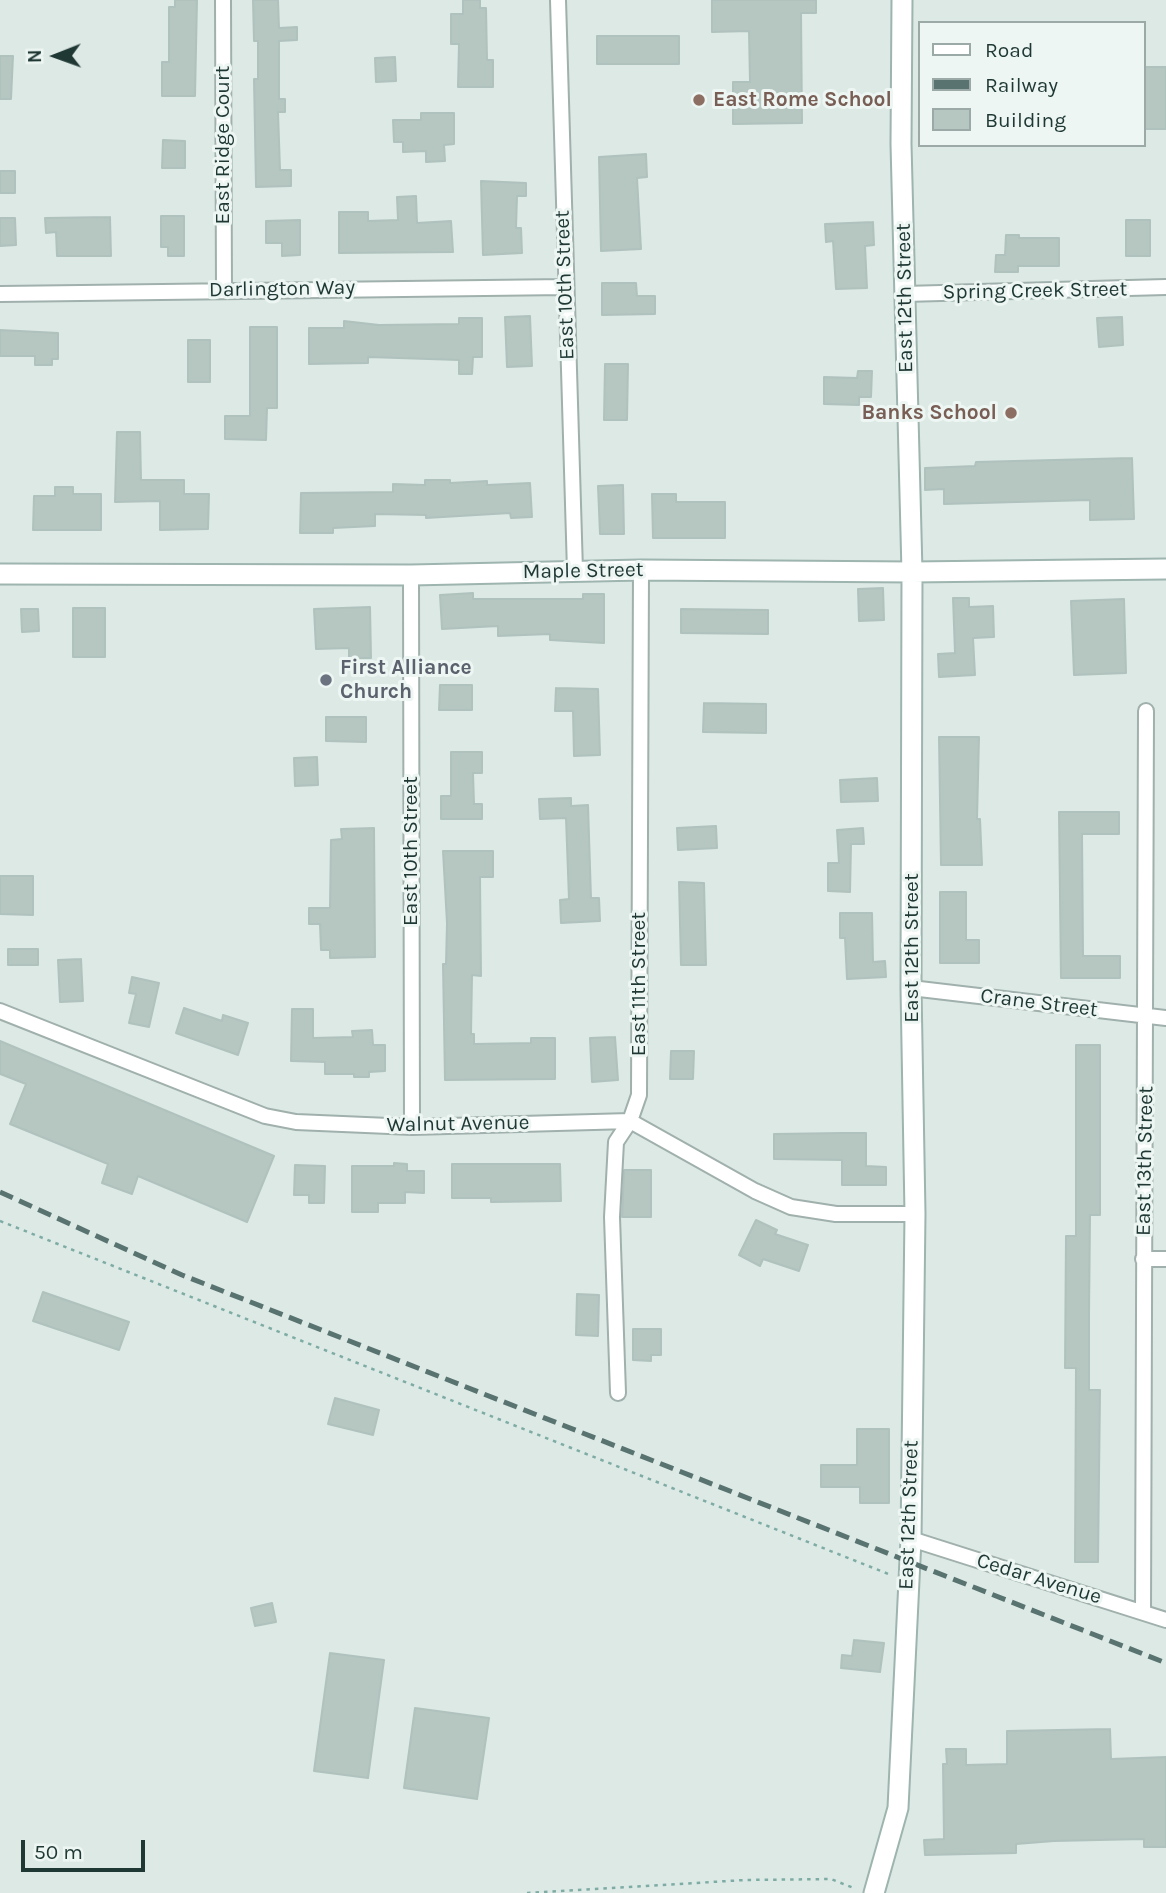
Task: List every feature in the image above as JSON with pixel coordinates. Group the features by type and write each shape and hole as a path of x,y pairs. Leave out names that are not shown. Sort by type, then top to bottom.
{"main road":[{"name":"East 12th Street","path":"874,1893 898,1808 911,1539 915,1214 911,988 912,572 904,294 902,0"},
{"name":"Maple Street","path":"0,573 411,575 641,570 912,572 1166,569"}],"street":[{"name":"East Ridge Court","path":"223,0 224,289"},
{"name":"East 10th Street","path":"558,0 575,571"},
{"name":"Darlington Way","path":"0,294 224,289 565,287"},
{"name":"Spring Creek Street","path":"904,294 1166,287"},
{"name":"East 11th Street","path":"618,1392 613,1192 616,1142 630,1121 639,1095 641,570"},
{"name":"East 10th Street","path":"411,575 412,1127"},
{"name":"East 13th Street","path":"1143,1611 1146,711"},
{"name":"Crane Street","path":"911,988 1166,1018"},
{"name":"Walnut Avenue","path":"0,1011 265,1116 296,1122 412,1127 630,1121"},
{"path":"630,1121 755,1191 791,1207 836,1214 915,1214"},
{"path":"1143,1259 1166,1259"},
{"name":"Cedar Avenue","path":"911,1539 1166,1620"}],"path":[{"path":"0,1221 907,1581"},
{"path":"527,1893 745,1880 831,1879 866,1893"}],"building":[{"path":"175,0 197,0 195,96 162,96 162,62 169,62 169,7 175,7"},
{"path":"253,0 278,0 279,28 297,27 297,40 279,41 279,99 285,99 285,112 278,112 280,170 291,170 291,186 256,187 254,79 258,79 258,41 254,41"},
{"path":"463,0 480,0 480,8 486,8 487,60 493,60 493,87 458,87 459,44 451,44 451,14 463,14"},
{"path":"712,0 816,0 816,13 801,13 802,123 733,124 733,82 750,82 749,31 712,32"},
{"path":"597,36 679,36 679,64 597,64"},
{"path":"0,56 13,56 11,99 0,99"},
{"path":"395,57 396,81 376,82 375,58"},
{"path":"1145,67 1166,67 1166,129 1145,129"},
{"path":"421,113 454,113 454,144 444,145 445,161 426,162 426,151 403,152 403,142 394,142 393,120 421,120"},
{"path":"163,140 185,141 185,168 162,168"},
{"path":"646,154 647,177 637,178 641,249 601,251 599,157"},
{"path":"0,171 15,171 15,193 0,193"},
{"path":"481,181 526,183 526,196 517,196 516,228 521,228 522,253 483,255"},
{"path":"416,196 417,223 451,221 453,252 339,253 339,212 368,212 368,221 398,220 397,197"},
{"path":"161,216 184,216 184,256 168,256 168,247 161,247"},
{"path":"110,217 111,256 57,256 56,232 46,233 45,218"},
{"path":"0,218 15,218 16,245 0,246"},
{"path":"300,220 300,255 282,256 282,243 266,243 266,221"},
{"path":"1126,220 1150,220 1150,256 1126,256"},
{"path":"873,222 874,245 865,246 867,288 836,289 833,241 826,242 825,224"},
{"path":"1006,235 1019,235 1019,238 1059,238 1059,266 1018,266 1018,272 995,272 996,255 1005,255"},
{"path":"602,283 636,283 637,296 655,296 655,314 602,315"},
{"path":"530,316 532,366 507,367 505,317"},
{"path":"1122,317 1123,345 1099,347 1097,318"},
{"path":"459,318 482,318 482,357 473,357 472,374 459,374 459,360 368,357 368,363 309,364 309,328 344,328 344,321 379,325 459,324"},
{"path":"250,327 277,327 277,408 267,408 266,440 225,439 225,416 250,416"},
{"path":"0,330 58,333 58,359 52,359 52,365 35,365 35,356 0,356"},
{"path":"188,340 210,340 210,382 188,382"},
{"path":"605,364 628,364 627,420 604,420"},
{"path":"858,371 872,371 871,397 859,397 859,405 824,404 824,377 857,378"},
{"path":"117,432 140,432 141,480 184,480 184,494 209,494 208,529 160,530 160,501 115,502"},
{"path":"1132,458 1134,519 1090,520 1090,500 944,504 944,489 925,490 925,468 975,466 976,462"},
{"path":"425,480 450,480 450,483 487,481 487,485 530,483 532,517 511,518 510,513 426,518 426,515 375,514 375,526 333,528 333,533 300,533 301,493 393,492 393,484 425,485"},
{"path":"623,485 624,534 600,534 598,486"},
{"path":"55,487 73,487 73,494 101,494 101,530 33,530 34,496 55,496"},
{"path":"652,494 676,494 676,502 725,502 725,538 653,538"},
{"path":"883,588 884,620 859,621 858,589"},
{"path":"473,593 473,599 583,599 583,594 604,594 604,643 550,640 550,634 498,636 498,626 442,629 440,595"},
{"path":"953,598 969,598 969,607 993,606 994,637 973,638 975,675 939,677 938,654 955,653"},
{"path":"1124,599 1126,673 1074,675 1071,601"},
{"path":"370,607 371,658 349,658 349,648 316,649 314,609"},
{"path":"73,608 105,608 105,657 73,657"},
{"path":"21,609 38,609 39,631 22,632"},
{"path":"681,609 768,610 768,634 681,633"},
{"path":"440,685 472,685 472,710 439,710"},
{"path":"556,688 598,689 600,755 574,756 573,711 555,711"},
{"path":"704,703 766,704 766,733 703,732"},
{"path":"326,717 366,717 366,742 326,741"},
{"path":"939,737 979,737 977,819 980,819 982,865 941,865"},
{"path":"451,752 482,752 482,773 473,773 474,804 482,804 482,819 441,819 441,796 451,796"},
{"path":"317,757 318,785 295,786 294,758"},
{"path":"877,778 878,801 841,802 840,780"},
{"path":"571,798 571,806 588,805 591,898 599,898 600,921 561,923 560,900 569,899 566,818 540,819 539,799"},
{"path":"1059,812 1119,812 1119,834 1082,834 1083,956 1120,956 1120,978 1061,978"},
{"path":"716,826 717,848 678,850 677,828"},
{"path":"374,828 375,957 330,958 330,950 321,950 320,924 309,924 309,908 330,908 331,840 342,839 341,829"},
{"path":"863,828 864,844 851,844 850,892 828,891 828,863 839,863 837,830"},
{"path":"443,851 493,851 493,877 480,877 481,976 472,975 471,1034 474,1034 474,1044 531,1043 531,1038 555,1038 555,1079 445,1080 443,964 446,964 447,923"},
{"path":"0,876 33,876 33,915 0,914"},
{"path":"679,882 704,883 706,965 681,965"},
{"path":"940,892 966,892 966,940 979,940 979,963 940,963"},
{"path":"840,913 872,913 873,962 885,961 886,977 847,979 845,938 840,938"},
{"path":"8,949 38,949 38,965 8,965"},
{"path":"81,959 83,1001 60,1002 58,960"},
{"path":"132,977 159,983 149,1027 129,1023 136,994 129,993"},
{"path":"184,1008 222,1021 223,1015 248,1023 238,1055 176,1033"},
{"path":"292,1009 313,1009 313,1038 353,1037 352,1031 372,1030 373,1045 385,1045 385,1071 369,1072 369,1077 325,1074 325,1062 291,1061"},
{"path":"615,1037 618,1080 592,1082 590,1038"},
{"path":"0,1041 274,1156 247,1222 138,1176 132,1194 102,1183 108,1164 10,1124 26,1084 0,1074"},
{"path":"1076,1045 1100,1045 1100,1215 1090,1215 1089,1314 1089,1390 1100,1390 1098,1562 1075,1562 1076,1368 1065,1368 1066,1236 1076,1236"},
{"path":"671,1051 694,1051 693,1079 670,1079"},
{"path":"866,1133 866,1166 886,1167 886,1185 842,1185 842,1160 774,1159 774,1134"},
{"path":"394,1163 407,1164 407,1171 424,1171 424,1193 405,1192 405,1203 378,1203 378,1212 352,1212 352,1166 394,1166"},
{"path":"452,1164 560,1164 561,1201 491,1202 491,1198 452,1198"},
{"path":"295,1165 325,1166 324,1203 309,1203 309,1195 294,1195"},
{"path":"624,1170 651,1170 651,1217 622,1217"},
{"path":"756,1220 777,1230 775,1234 808,1245 799,1271 763,1259 760,1266 739,1255"},
{"path":"43,1292 129,1322 119,1350 33,1321"},
{"path":"577,1294 599,1295 598,1336 576,1335"},
{"path":"633,1329 661,1329 661,1355 651,1355 651,1361 633,1360"},
{"path":"335,1398 379,1410 373,1435 328,1424"},
{"path":"857,1429 889,1429 889,1503 860,1503 860,1487 821,1487 821,1465 857,1465"},
{"path":"272,1603 276,1622 255,1626 251,1608"},
{"path":"854,1640 884,1643 880,1672 841,1668 842,1655 852,1656"},
{"path":"330,1653 384,1660 368,1778 314,1771"},
{"path":"415,1708 489,1718 477,1799 404,1788"},
{"path":"1110,1729 1111,1759 1166,1757 1166,1847 1144,1847 1144,1839 1054,1841 1016,1844 1016,1853 925,1855 924,1840 944,1839 943,1764 947,1764 946,1749 966,1749 966,1765 1007,1764 1007,1731"}],"railway":[{"path":"0,1192 182,1275 1166,1663"}],"place":[{"name":"East Rome School","path":"699,100"},
{"name":"Banks School","path":"1011,413"},
{"name":"First Alliance Church","path":"326,680"}]}
